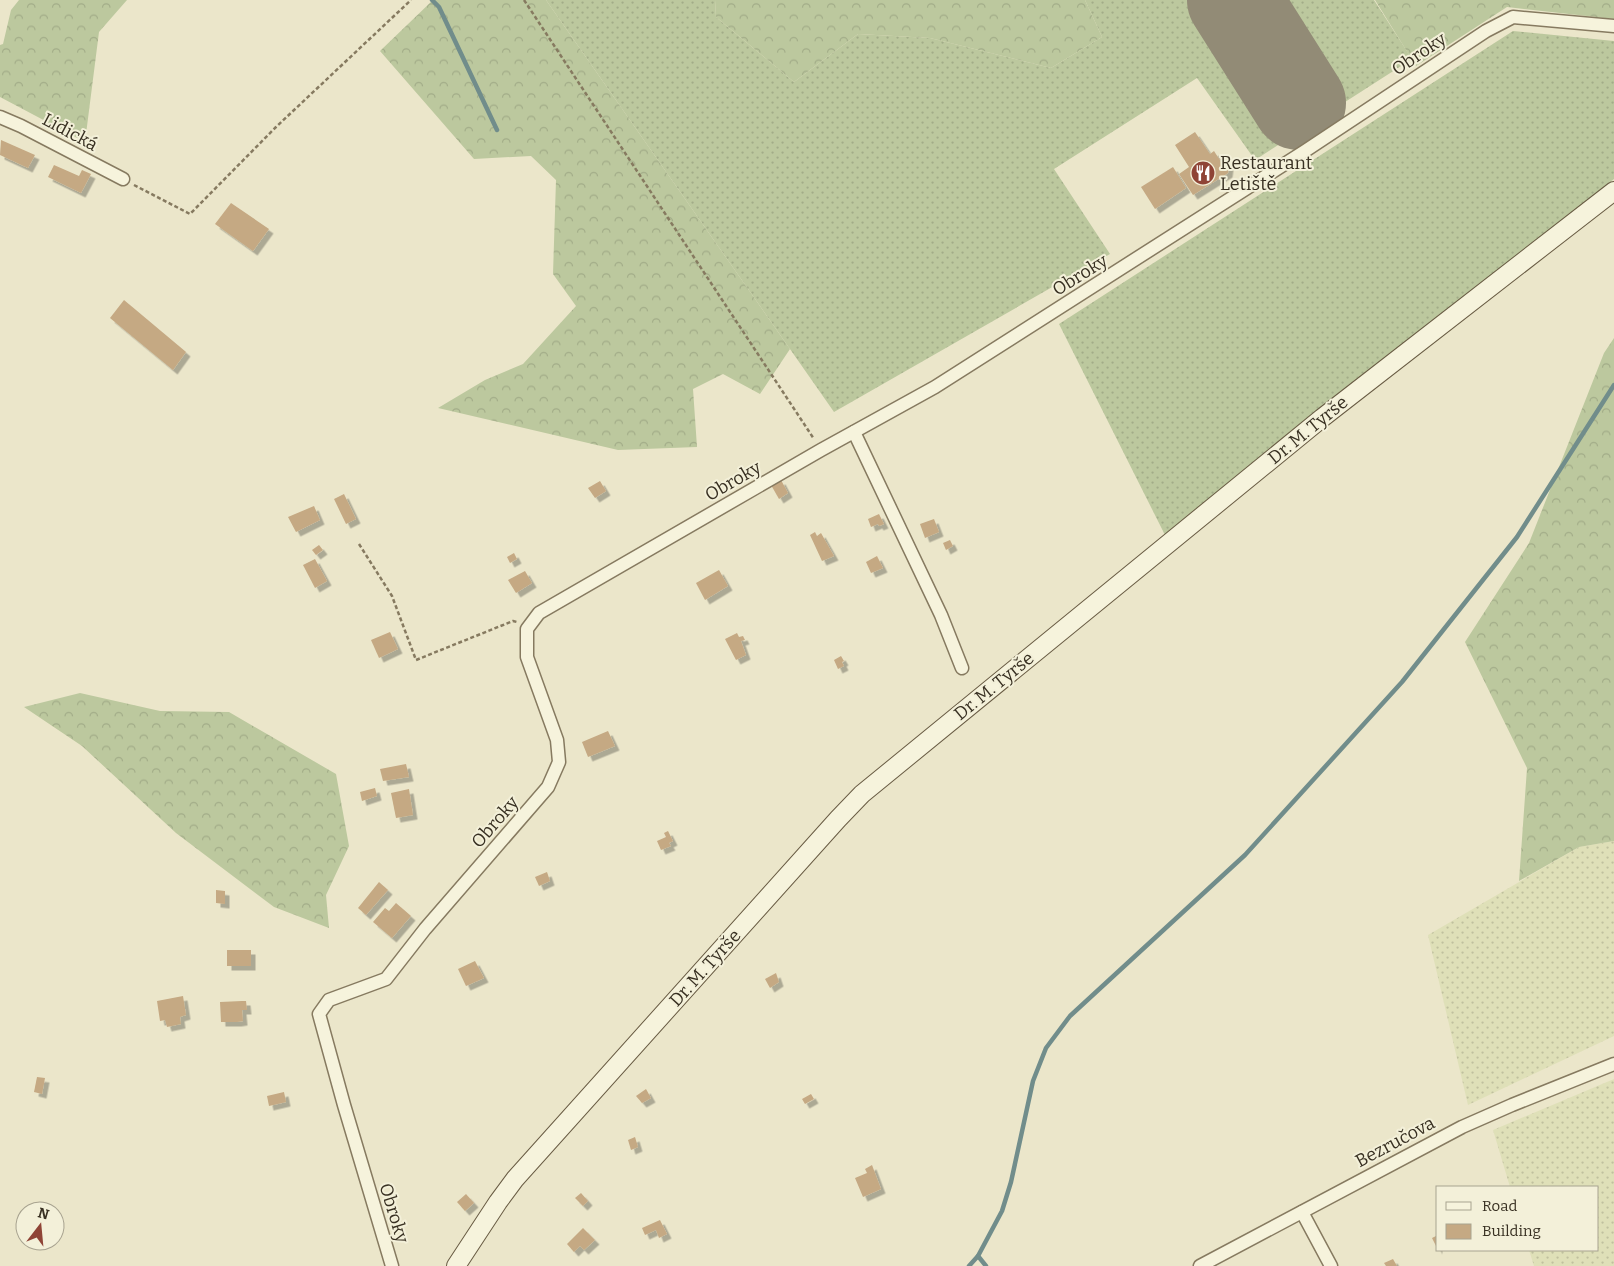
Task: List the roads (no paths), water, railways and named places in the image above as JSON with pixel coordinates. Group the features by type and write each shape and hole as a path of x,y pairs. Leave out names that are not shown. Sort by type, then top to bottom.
{"street":[{"name":"Obroky","path":"392,1266 319,1014 329,1000 386,979 425,929 548,787 559,762 557,740 527,658 527,629 539,612 935,387 1305,151 1486,31 1513,17 1614,26"},
{"name":"Lidická","path":"0,117 123,179"},
{"name":"Dr. M. Tyrše","path":"456,1266 498,1202 516,1179 862,794 1322,418 1614,191"},
{"path":"854,432 941,615 962,668"},
{"name":"Bezručova","path":"1200,1266 1476,1120 1614,1064"},
{"path":"1302,1212 1331,1266"}],"waterway":[{"path":"432,0 439,7 497,130"},
{"path":"978,1256 1002,1211 1011,1182 1033,1081 1046,1048 1070,1016 1245,855 1402,682 1517,537 1614,385"},
{"path":"969,1266 978,1256 986,1266"}],"place":[{"name":"Restaurant Letiště","path":"1203,173"}]}
